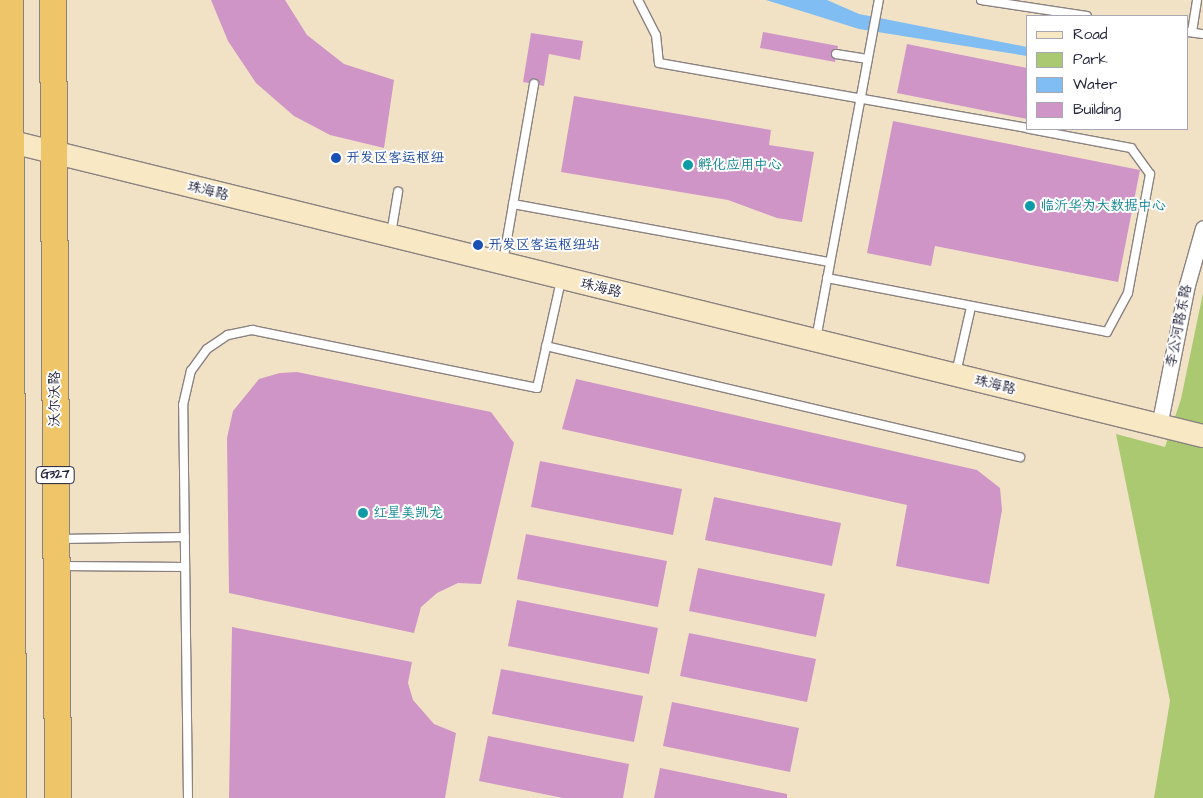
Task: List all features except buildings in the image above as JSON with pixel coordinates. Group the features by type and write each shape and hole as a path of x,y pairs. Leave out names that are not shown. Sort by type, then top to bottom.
{"highway":[{"path":"10,0 5,141 13,798"},
{"name":"沃尔沃路","path":"52,0 58,798"}],"main road":[{"name":"珠海路","path":"5,141 1203,436"}],"street":[{"name":"李公河路东路","path":"1159,426 1187,285 1203,228"}],"lane":[{"path":"638,0 656,35 659,63 1026,129"},
{"path":"816,341 879,0"},
{"path":"981,0 1080,15"},
{"path":"1197,0 1189,32 1203,34"},
{"path":"836,54 868,59"},
{"path":"502,264 534,84"},
{"path":"827,278 1107,332 1128,293 1150,174 1131,148 1033,130"},
{"path":"391,236 398,192"},
{"path":"513,204 830,262"},
{"path":"188,798 183,404 191,370 207,349 228,335 252,330 537,388 562,278"},
{"path":"955,375 970,306"},
{"path":"546,346 1020,457"},
{"path":"56,539 185,537"},
{"path":"56,566 185,568"}],"green space":[{"path":"1203,293 1203,798 1154,798 1170,701 1116,434 1165,447 1181,399"}],"water":[{"path":"766,0 827,0 859,14 1026,47 1026,56 859,29"}],"place":[{"name":"开发区客运枢纽","path":"336,158"},
{"name":"孵化应用中心","path":"688,165"},
{"name":"临沂华为大数据中心","path":"1030,206"},
{"name":"开发区客运枢纽站","path":"478,245"},
{"name":"红星美凯龙","path":"363,513"}]}
